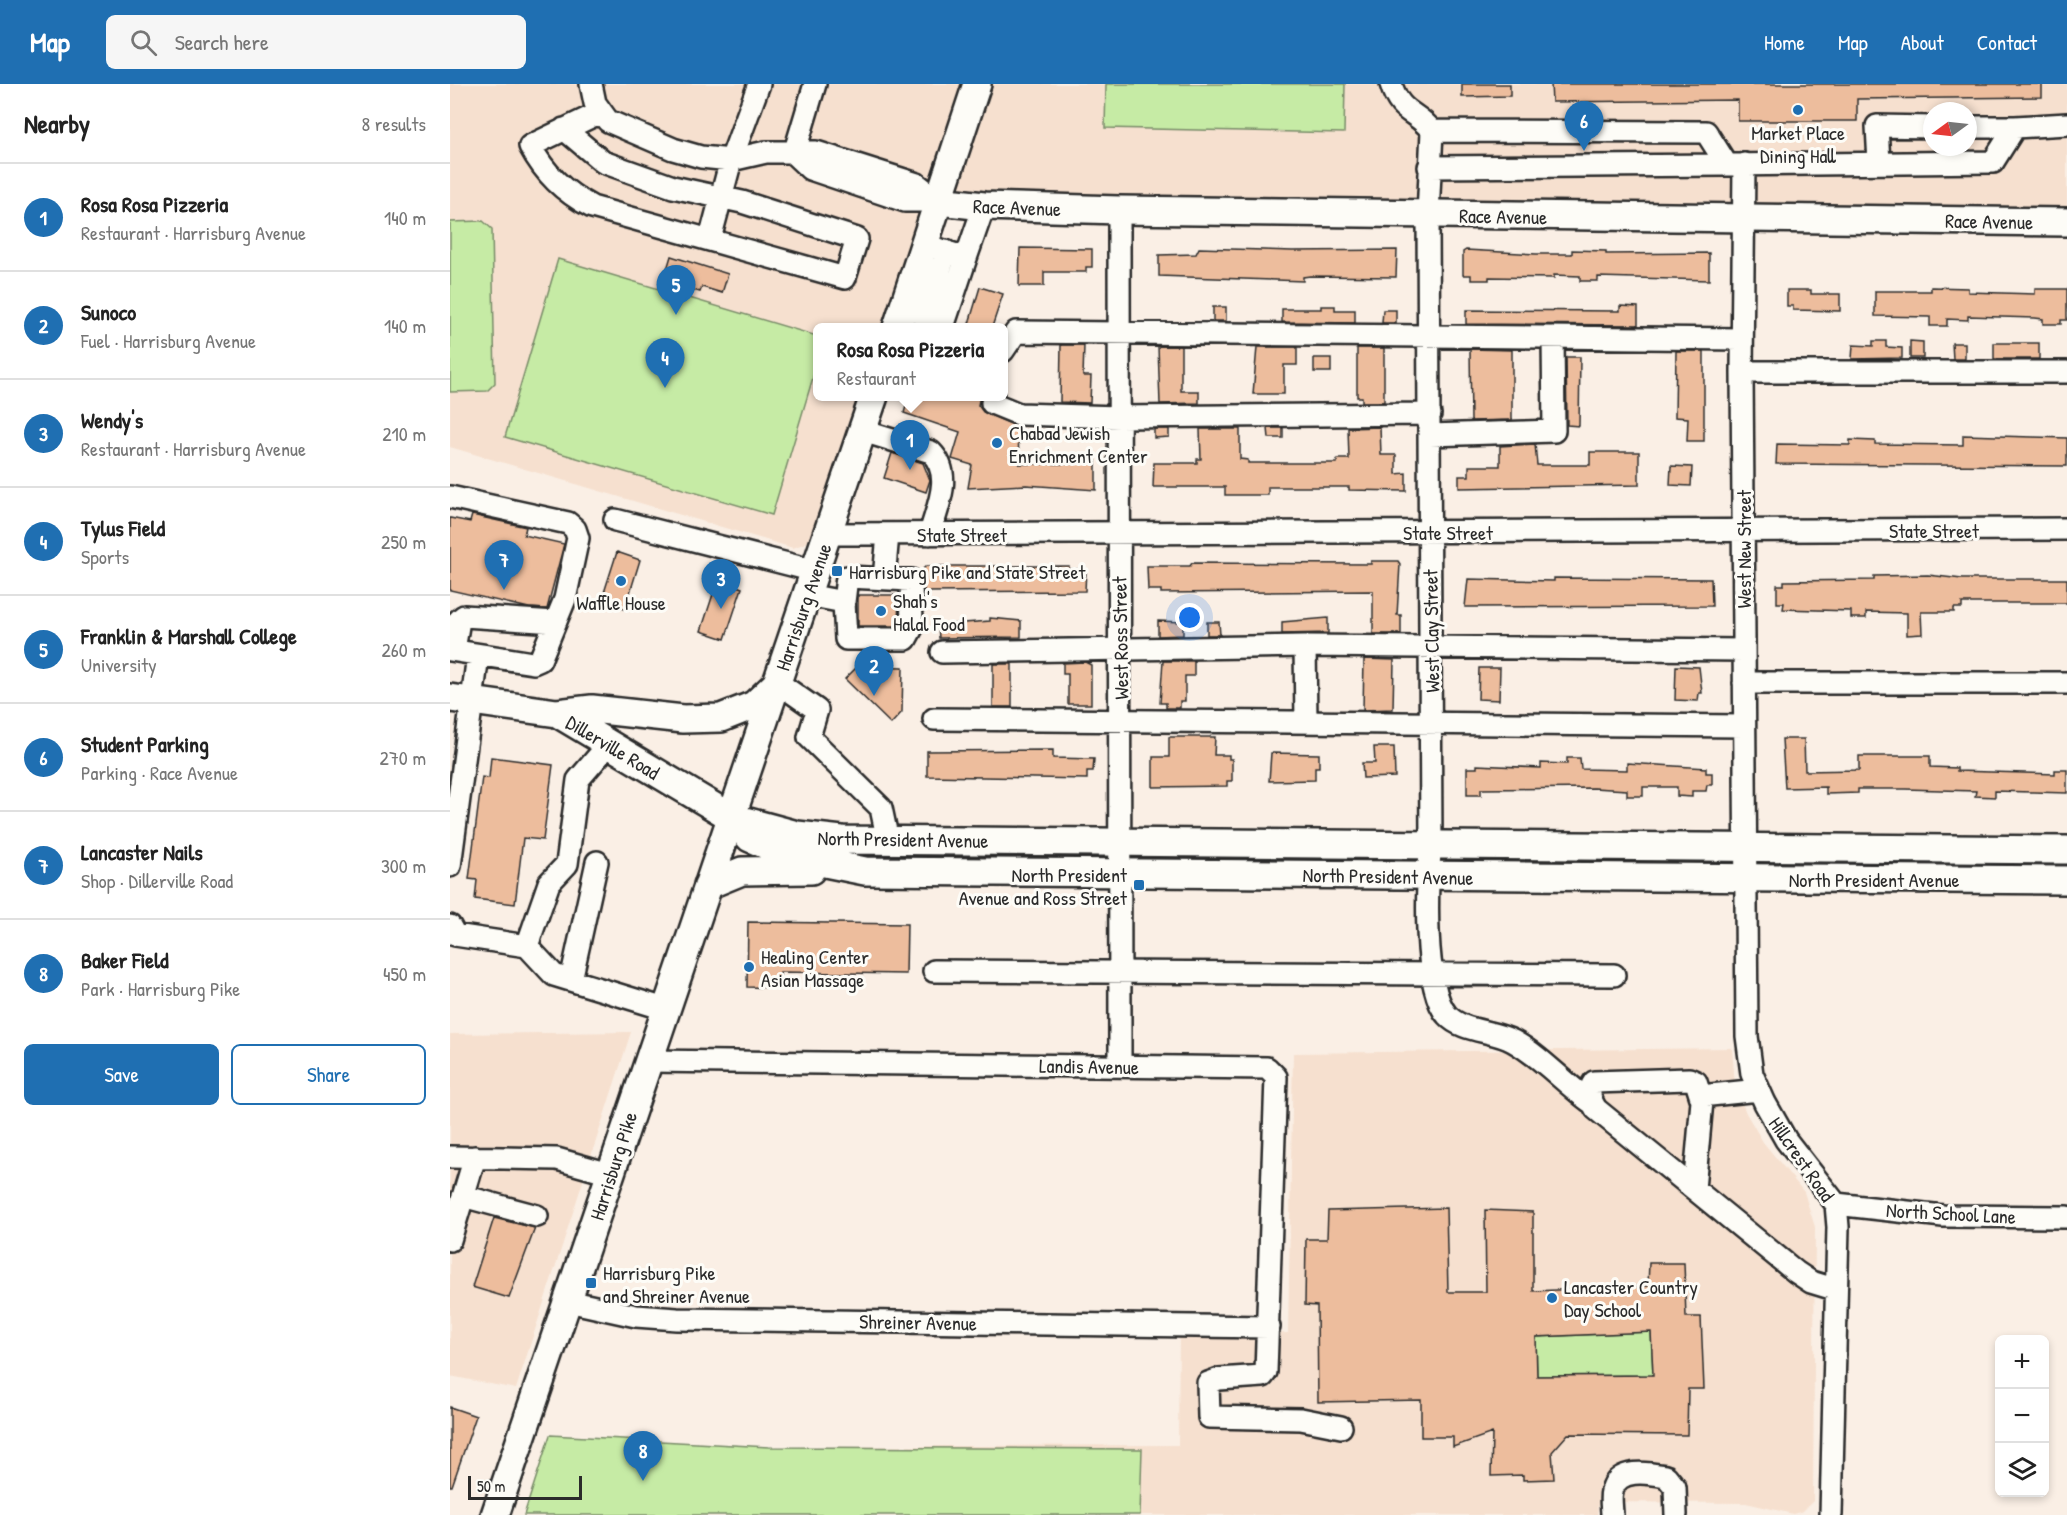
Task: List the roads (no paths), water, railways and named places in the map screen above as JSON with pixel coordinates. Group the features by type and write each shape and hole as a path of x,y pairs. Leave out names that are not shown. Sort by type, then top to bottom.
{"main road":[{"path":"908,317 935,248 939,201 977,84"},
{"name":"Race Avenue","path":"939,201 984,206 1119,210 2067,222"},
{"name":"Harrisburg Avenue","path":"731,817 872,401"},
{"path":"557,713 592,709 696,720 721,718 754,705 777,682"},
{"name":"Dillerville Road","path":"461,700 557,713 731,817"},
{"name":"North President Avenue","path":"731,817 820,839 888,841 2067,850"},
{"name":"North President Avenue","path":"731,817 750,838 777,850 814,861 864,871 2067,880"},
{"name":"Harrisburg Pike","path":"495,1515 731,817"},
{"path":"708,885 742,871 864,871"}],"street":[{"path":"591,84 595,103 608,122 673,149 701,158 730,160 766,152 794,154 816,152 917,184 939,201"},
{"path":"710,239 730,160 759,84"},
{"path":"794,154 815,84"},
{"path":"1391,84 1402,108 1425,122 1432,131 1706,132 1736,165"},
{"path":"564,129 603,162 673,187 721,197 857,239 845,278 592,207 572,196 552,179 530,146 564,129 601,112"},
{"path":"1977,127 2067,124"},
{"path":"1879,163 1877,126 1923,127"},
{"path":"1429,167 1993,162 2015,127"},
{"name":"West Clay Street","path":"1432,131 1428,215 1432,723 1431,846 1427,876 1434,992 1447,1016 1462,1027 1491,1031 1515,1042 1796,1272 1811,1282 1834,1289"},
{"name":"West New Street","path":"1736,165 1745,219 1742,339 1745,878"},
{"path":"947,283 966,258 984,206"},
{"name":"West Ross Street","path":"1119,210 1120,1066"},
{"path":"935,248 966,258"},
{"path":"908,317 945,321 947,283 935,248"},
{"path":"1008,344 1016,332 1742,339"},
{"path":"993,401 1019,414 1430,425 1554,431 1552,337"},
{"path":"1742,372 2067,372"},
{"path":"863,430 931,452 938,459 944,477 930,534"},
{"path":"450,497 568,523 575,529 578,538 565,599 540,660 533,663 478,656 452,650 459,620 464,616 555,622"},
{"path":"615,520 811,583 844,602"},
{"name":"State Street","path":"828,534 2067,529"},
{"path":"885,579 888,534"},
{"path":"847,577 911,580 912,628 906,639 846,639 844,602 847,577"},
{"path":"942,652 1305,646 1432,649 1744,650"},
{"path":"1305,646 1306,722"},
{"path":"450,866 461,700 478,656"},
{"path":"777,682 818,710 809,737 881,808 888,841"},
{"path":"1744,683 2067,683"},
{"path":"934,719 1744,726"},
{"path":"528,946 549,883 567,864 578,780 609,744"},
{"path":"571,980 597,862"},
{"name":"Hillcrest Road","path":"1745,878 1747,1035 1750,1069 1786,1140 1836,1204 1838,1227 1834,1289 1831,1515"},
{"path":"450,926 455,935 528,946 554,975 666,1009"},
{"path":"934,972 1614,975"},
{"name":"Landis Avenue","path":"648,1061 1267,1068 1273,1071 1276,1077 1269,1327"},
{"path":"1592,1103 1589,1088 1594,1082 1606,1079 1689,1079 1696,1082 1701,1096 1694,1189"},
{"path":"1701,1096 1759,1090"},
{"path":"450,1157 557,1159 610,1174"},
{"path":"450,1240 475,1157"},
{"path":"463,1196 537,1216"},
{"name":"North School Lane","path":"1836,1204 1943,1215 2067,1217"},
{"name":"Shreiner Avenue","path":"568,1301 636,1316 677,1319 1269,1327"},
{"path":"1269,1327 1266,1372 1263,1376 1219,1379 1208,1383 1209,1417 1302,1419 1341,1427"},
{"path":"1612,1515 1612,1490 1617,1481 1628,1475 1646,1472 1666,1476 1675,1487 1676,1515"}],"place":[{"name":"Market Place Dining Hall","path":"1798,110"},
{"name":"Student Parking","path":"1584,151"},
{"name":"Franklin & Marshall College","path":"676,315"},
{"name":"Tylus Field","path":"665,388"},
{"name":"Chabad Jewish Enrichment Center","path":"997,443"},
{"name":"Rosa Rosa Pizzeria","path":"910,470"},
{"name":"Harrisburg Pike and State Street","path":"837,571"},
{"name":"Waffle House","path":"621,581"},
{"name":"Lancaster Nails","path":"504,590"},
{"name":"Wendy's","path":"721,609"},
{"name":"Shah's Halal Food","path":"881,611"},
{"name":"Sunoco","path":"874,696"},
{"name":"North President Avenue and Ross Street","path":"1139,885"},
{"name":"Healing Center Asian Massage","path":"749,967"},
{"name":"Harrisburg Pike and Shreiner Avenue","path":"591,1283"},
{"name":"Lancaster Country Day School","path":"1552,1298"},
{"name":"Baker Field","path":"643,1481"}]}
